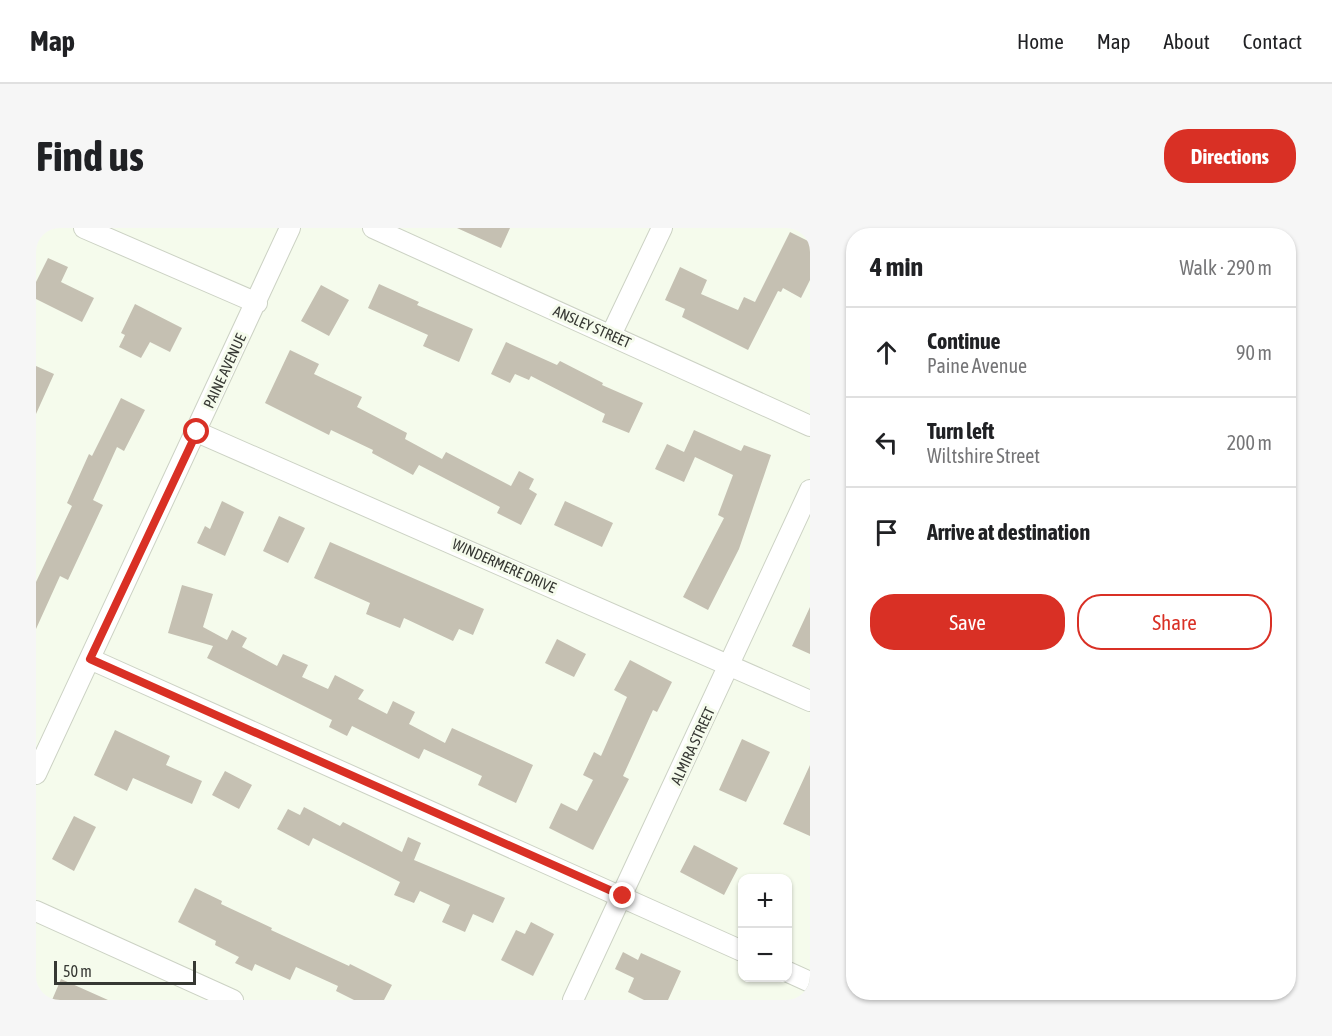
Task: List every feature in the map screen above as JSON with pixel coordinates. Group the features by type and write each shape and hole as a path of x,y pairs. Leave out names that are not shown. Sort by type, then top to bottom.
{"street":[{"path":"84,228 257,303"},
{"name":"PAINE AVENUE","path":"36,774 290,228"},
{"name":"ANSLEY STREET","path":"373,228 810,426"},
{"path":"611,335 662,228"},
{"name":"WINDERMERE DRIVE","path":"197,432 810,701"},
{"name":"ALMIRA STREET","path":"573,1000 810,490"},
{"path":"90,659 738,949"},
{"path":"36,911 233,1000"},
{"path":"792,974 810,982"}],"building":[{"path":"457,228 510,228 501,248"},
{"path":"790,232 810,242 810,280 801,298 783,288 781,292 778,291 748,350 682,317 685,309 665,300 680,267 707,280 701,294 738,310 744,297 755,302"},
{"path":"48,258 68,267 61,282 94,298 82,322 36,299 36,282"},
{"path":"379,284 419,302 417,305 473,329 459,362 423,346 428,335 368,308"},
{"path":"321,285 349,300 329,336 301,321"},
{"path":"135,304 182,328 170,352 150,342 141,358 119,347 125,335 121,333"},
{"path":"506,342 557,365 560,361 603,383 602,385 643,403 629,433 602,422 605,414 531,376 529,380 515,374 510,383 491,374"},
{"path":"290,350 319,364 314,374 362,397 357,407 407,433 405,439 442,459 446,452 511,486 519,471 534,479 529,489 537,494 521,525 497,513 500,507 419,465 413,475 372,453 373,450 331,430 329,435 265,403"},
{"path":"36,366 54,374 36,414"},
{"path":"121,398 145,410 124,451 117,447 93,500 103,505 68,580 60,576 36,629 36,582 72,506 67,503 89,454 92,456"},
{"path":"694,430 741,451 744,445 771,455 739,549 708,610 683,597 724,518 718,515 733,475 695,457 684,482 655,469 667,444 684,452"},
{"path":"222,501 244,512 225,556 197,543 205,526 210,529"},
{"path":"565,501 613,523 602,547 554,525"},
{"path":"279,516 305,528 288,563 263,551"},
{"path":"330,542 484,609 473,635 459,629 453,641 404,618 400,628 366,614 370,603 314,578"},
{"path":"182,585 213,594 203,627 227,640 232,630 247,638 242,647 277,666 283,654 308,665 302,677 328,689 335,675 364,690 358,699 387,714 393,701 415,712 409,724 445,743 452,728 533,765 516,803 478,785 482,776 424,749 419,759 352,726 347,736 329,727 332,720 207,658 213,646 168,633"},
{"path":"810,607 810,654 792,646"},
{"path":"557,639 586,654 574,677 545,663"},
{"path":"630,660 672,682 657,712 653,710 623,776 629,779 593,850 549,828 561,803 577,811 593,780 583,775 594,752 601,756 627,697 614,690"},
{"path":"115,730 170,756 166,765 202,781 192,804 133,778 127,791 94,775"},
{"path":"742,739 770,752 746,802 719,790"},
{"path":"810,765 810,836 783,824"},
{"path":"225,771 252,785 239,809 212,795"},
{"path":"304,807 340,826 343,822 402,852 408,837 421,843 414,860 505,898 493,923 473,914 465,932 442,922 450,905 420,891 414,903 394,895 400,882 313,838 309,846 277,829 288,809 300,815"},
{"path":"74,816 96,827 74,871 52,859"},
{"path":"694,845 738,868 724,895 680,872"},
{"path":"195,888 222,901 221,904 272,928 271,930 392,985 384,1000 354,1000 336,991 338,986 296,967 290,980 255,964 252,971 235,963 239,957 215,945 216,941 178,922"},
{"path":"531,922 554,934 533,976 501,960 516,930 525,934"},
{"path":"623,952 638,960 641,953 681,971 668,1000 644,1000 628,992 634,978 615,969"},
{"path":"61,979 108,1000 52,1000"}],"route":[{"path":"197,432 90,659 623,896"}]}
